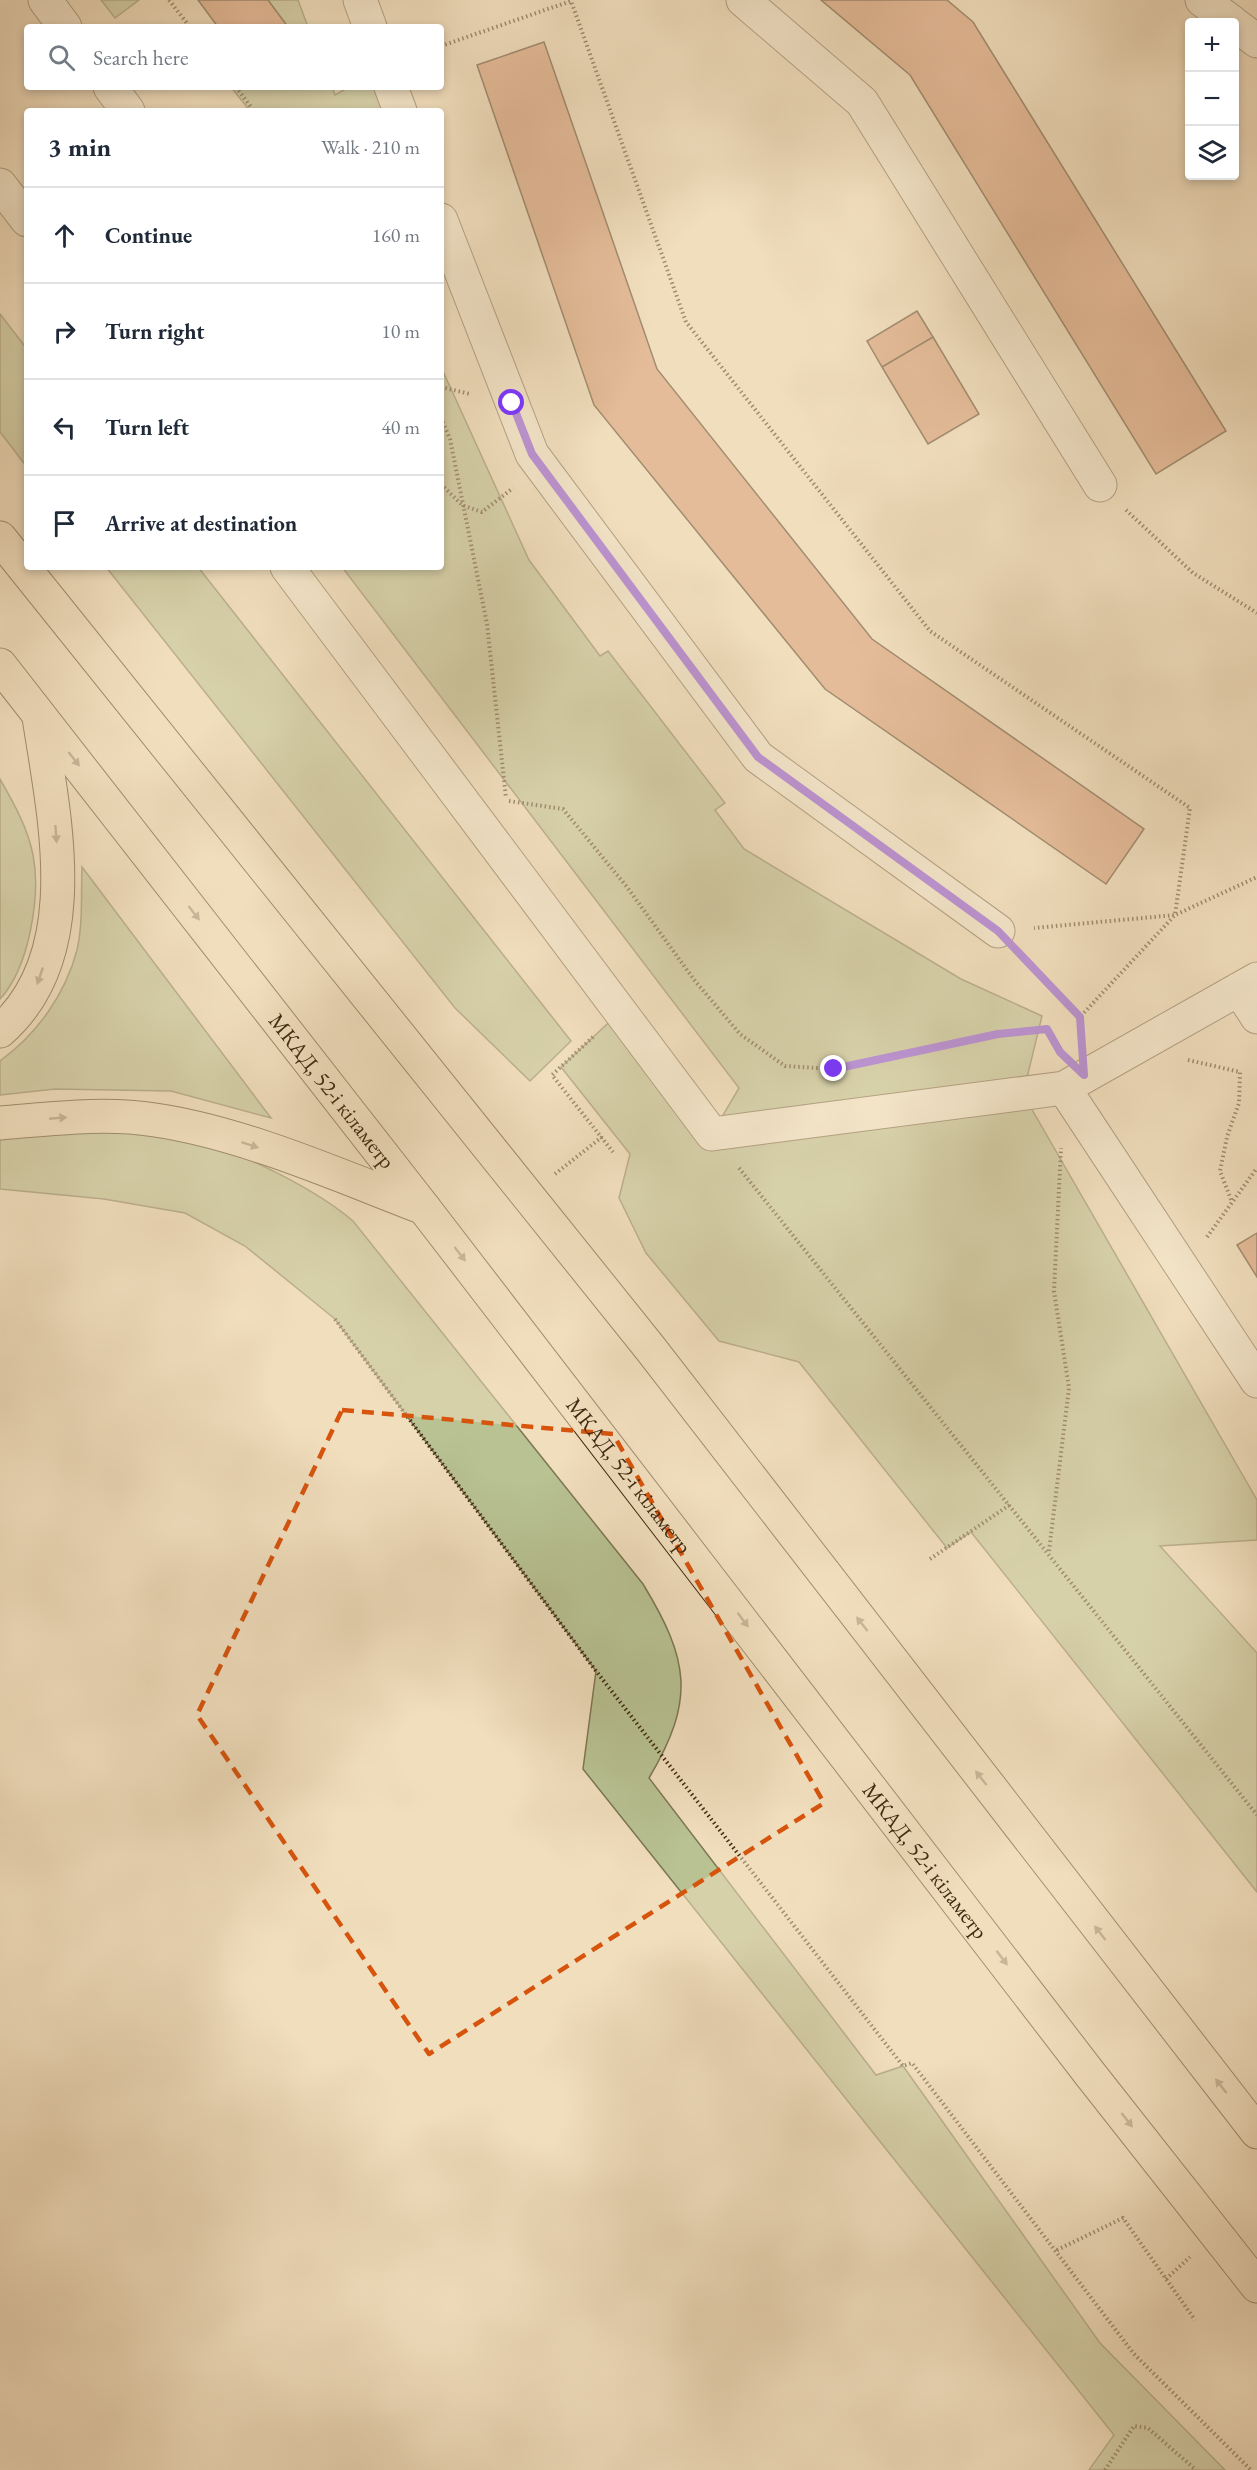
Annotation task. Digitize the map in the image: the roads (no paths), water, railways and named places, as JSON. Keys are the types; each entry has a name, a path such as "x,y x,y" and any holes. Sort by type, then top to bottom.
{"highway":[{"path":"0,538 24,568"},
{"path":"26,570 650,1348 1257,2132"},
{"name":"МКАД, 52-і кіламетр","path":"0,665 424,1208 1083,2064 1257,2286"},
{"path":"0,1031 39,982 56,919 56,832 38,713"},
{"path":"0,1123 83,1116 155,1120 226,1137 279,1154 424,1208"}],"lane":[{"path":"45,0 63,24"},
{"path":"360,0 369,24"},
{"path":"743,0 862,102 1100,485"},
{"path":"1202,0 1226,18"},
{"path":"1239,28 1257,41"},
{"path":"112,90 126,108"},
{"path":"392,90 399,108"},
{"path":"0,185 24,216"},
{"path":"444,228 532,454 758,757 998,931"},
{"path":"289,570 712,1134 1075,1090 1147,1040 1248,984 1257,1017"},
{"path":"1075,1090 1183,1269 1257,1381"}]}
